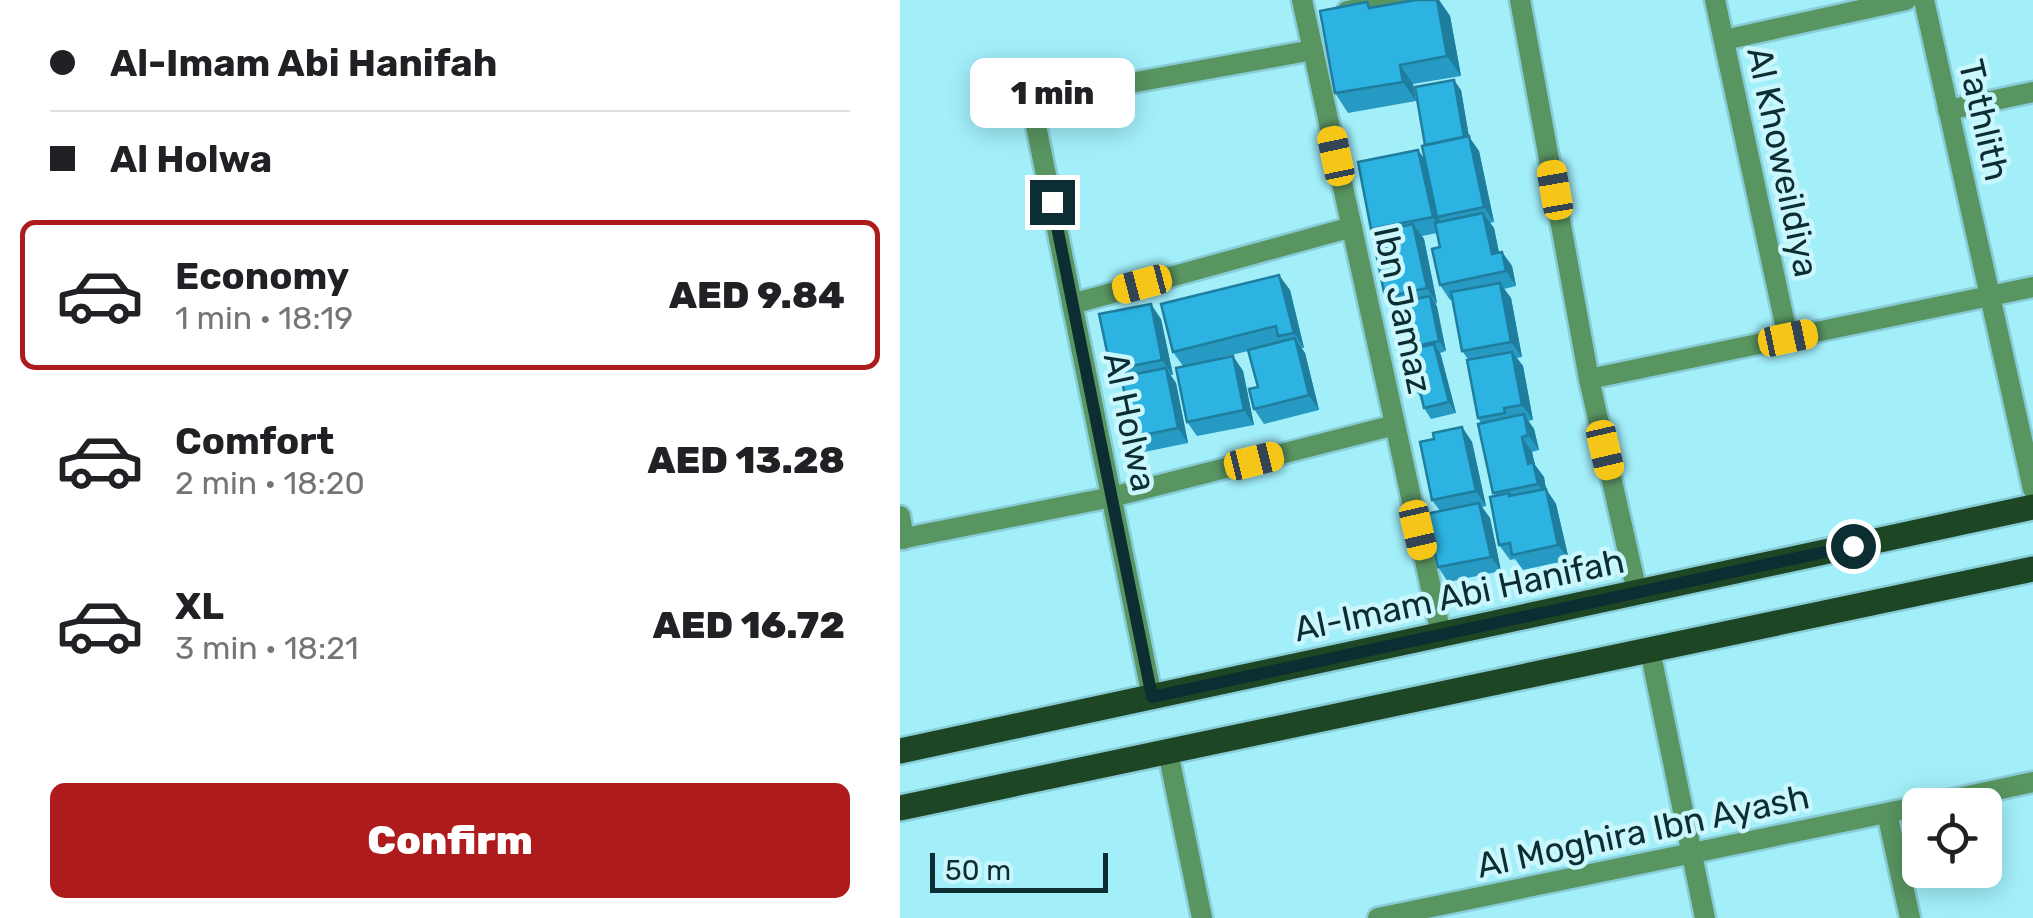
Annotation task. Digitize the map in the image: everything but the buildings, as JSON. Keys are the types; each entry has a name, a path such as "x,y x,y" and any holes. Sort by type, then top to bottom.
{"main road":[{"name":"Al-Imam Abi Hanifah","path":"900,751 2033,507"},
{"path":"900,808 2033,568"}],"street":[{"path":"1304,9 1410,0"},
{"path":"1520,0 1589,379 1637,592"},
{"name":"Al Khoweildiya","path":"1715,0 1788,338"},
{"path":"1724,40 1906,0"},
{"name":"Tathlith","path":"1924,0 2033,488"},
{"name":"Ibn Jamaz","path":"1304,9 1441,634"},
{"name":"Al Holwa","path":"1152,697 1031,101 1313,50"},
{"path":"1948,110 2033,92"},
{"path":"1072,304 1352,227"},
{"path":"1589,379 2033,287"},
{"path":"900,516 902,539 1112,496 1395,425"},
{"path":"1650,650 1706,918"},
{"path":"1168,752 1202,918"},
{"name":"Al Moghira Ibn Ayash","path":"2002,789 2033,782"},
{"name":"Al Moghira Ibn Ayash","path":"1378,918 1902,810"},
{"path":"1887,813 1910,918"}],"route":[{"path":"1052,202 1152,697 1853,546"}]}
